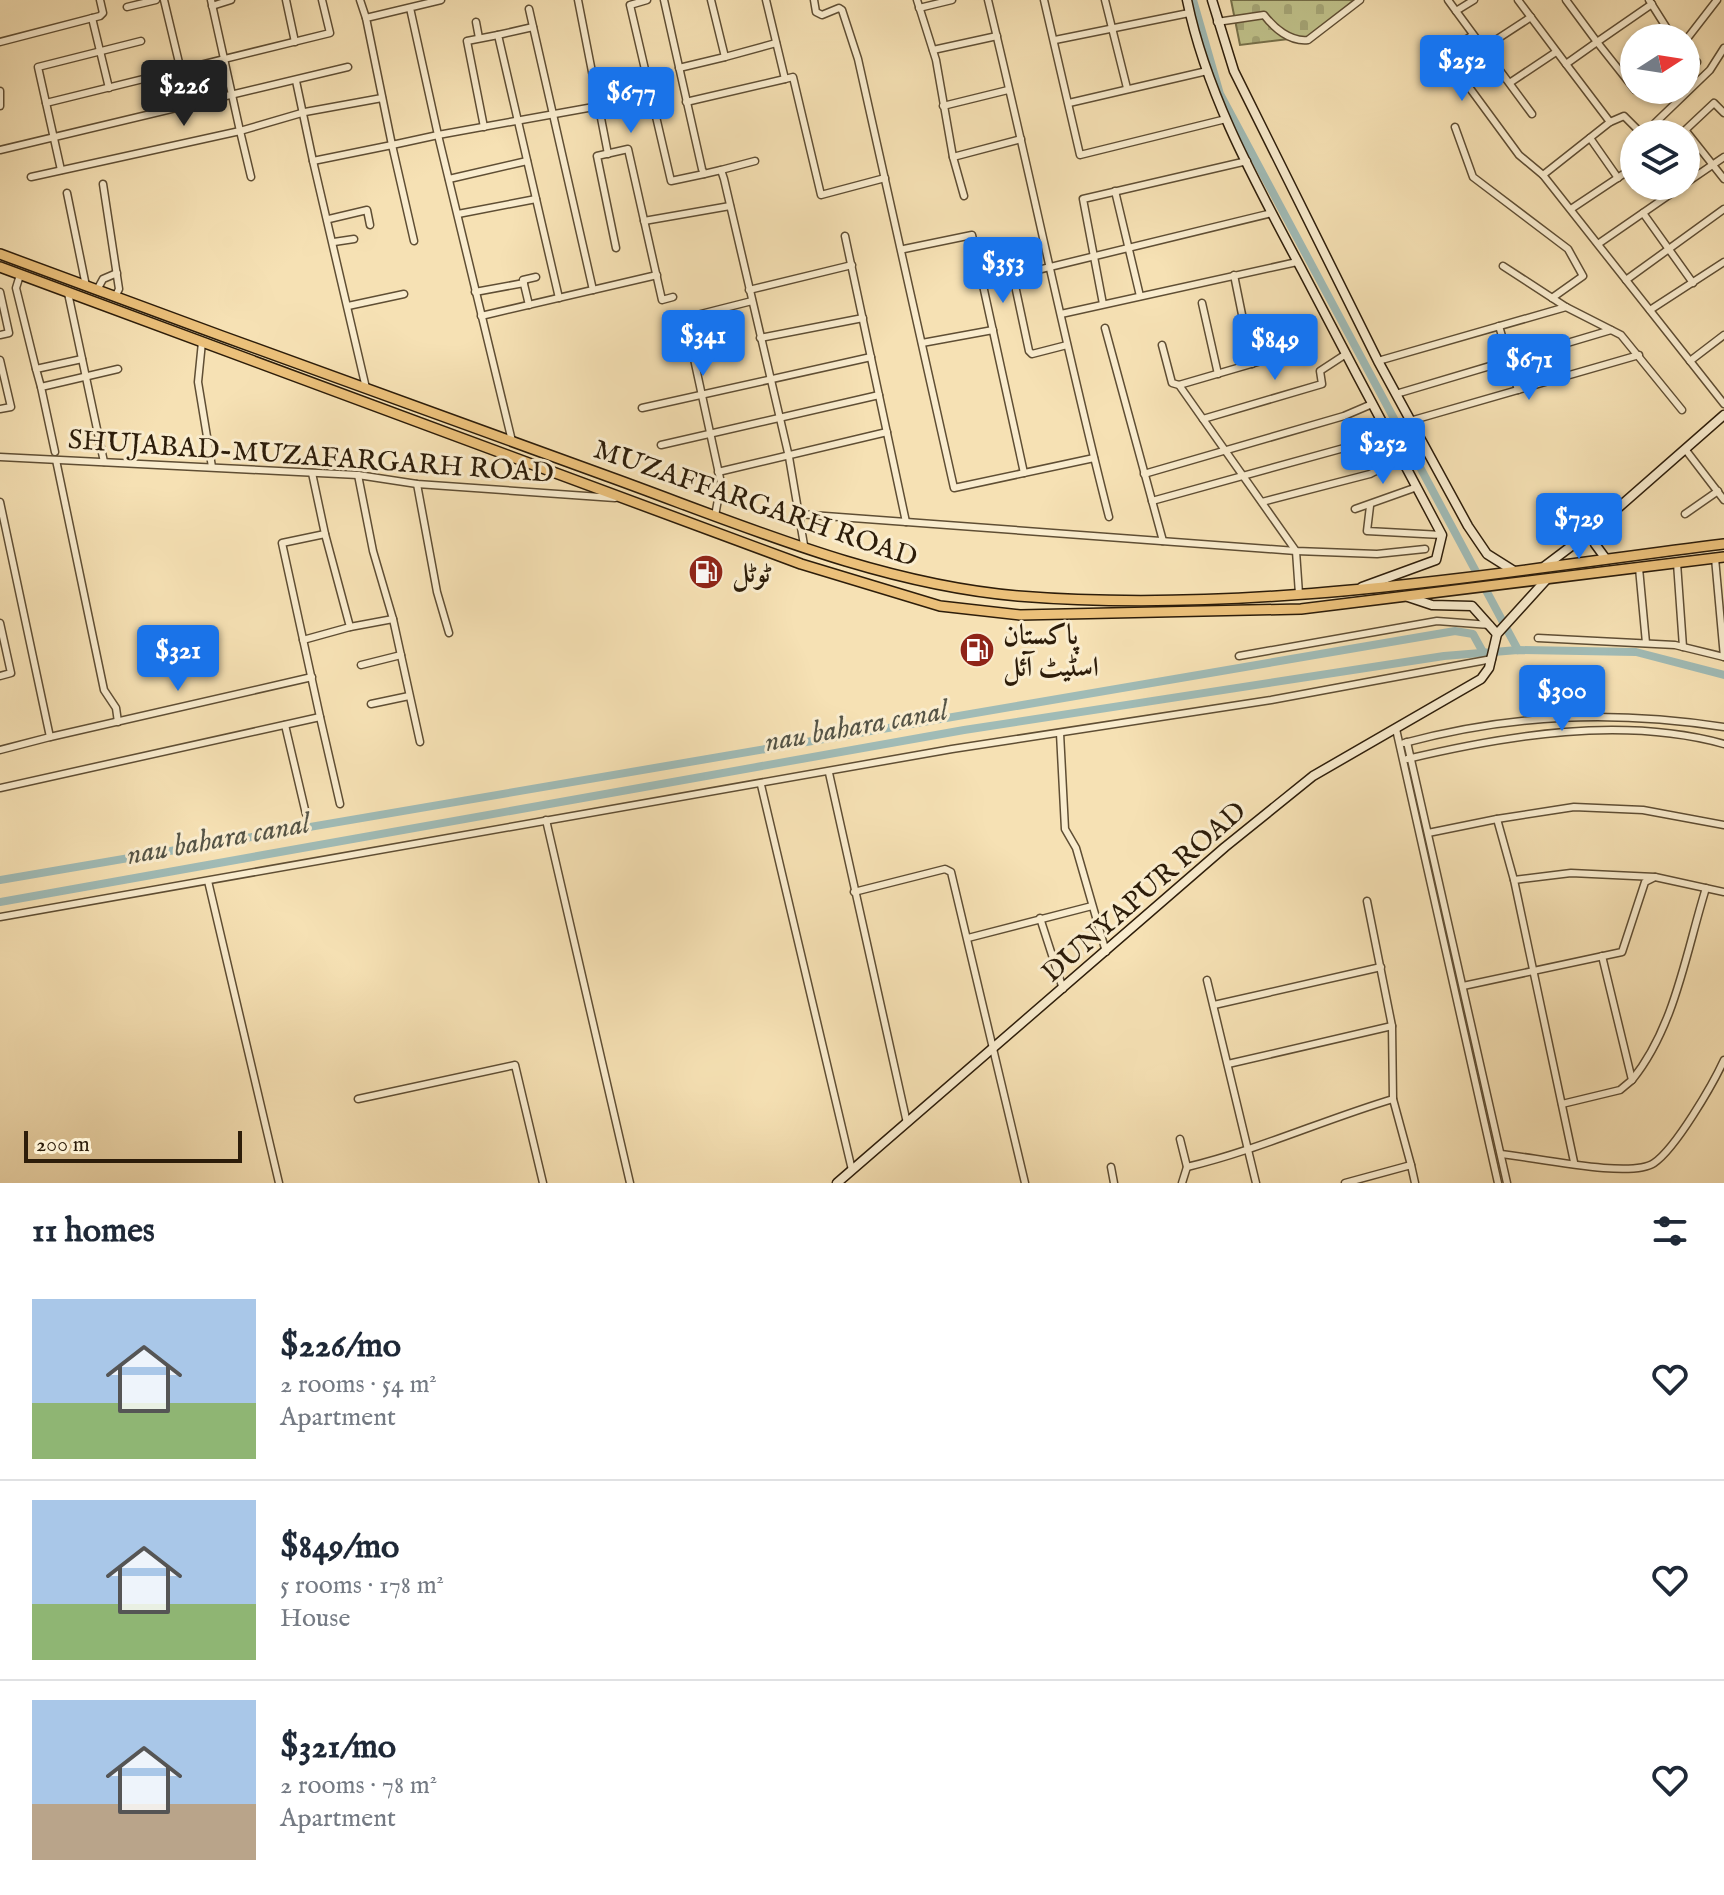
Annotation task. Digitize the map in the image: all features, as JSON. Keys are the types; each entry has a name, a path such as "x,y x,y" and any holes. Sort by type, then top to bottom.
{"main road":[{"path":"1187,0 1207,71 1226,119 1297,262 1442,535 1436,560 1357,590"},
{"path":"1212,0 1217,22 1246,96 1378,361 1468,526 1487,554 1514,571"},
{"name":"MUZAFFARGARH ROAD","path":"0,254 715,516 898,577 1015,596 1178,598 1299,594 1357,590 1724,544"},
{"name":"MUZAFFARGARH ROAD","path":"0,267 619,498 914,601 1020,615 1301,609 1502,587 1720,558"},
{"path":"1545,566 1594,529 1724,415"},
{"path":"1594,529 1595,544 1606,559"},
{"path":"1492,659 1498,634 1546,580"},
{"path":"1408,597 1432,605 1472,606 1498,634"},
{"path":"1178,598 1179,613"},
{"name":"DUNYAPUR ROAD","path":"837,1183 1313,776 1481,679 1492,659"}],"street":[{"path":"0,42 103,15 100,0"},
{"path":"127,7 156,0"},
{"path":"164,0 181,71"},
{"path":"231,0 211,3 251,177"},
{"path":"286,0 295,42"},
{"path":"46,103 330,33 322,0"},
{"path":"360,0 414,241"},
{"path":"366,18 441,0"},
{"path":"578,0 608,154"},
{"path":"647,0 630,5 671,181 755,161"},
{"path":"664,0 704,174"},
{"path":"711,0 725,57"},
{"path":"766,0 785,79"},
{"path":"814,0 816,12 822,15 839,8 842,10 858,59 904,249 954,488 1094,458"},
{"path":"917,0 933,50 953,157 964,196"},
{"path":"919,8 952,0"},
{"path":"988,0 1109,517"},
{"path":"1044,0 1083,157 1226,119"},
{"path":"1105,0 1127,88"},
{"path":"1217,22 1264,15 1273,26 1297,41 1308,40 1360,0"},
{"path":"1448,0 1532,114"},
{"path":"1456,11 1474,0"},
{"path":"1518,0 1610,122"},
{"path":"1566,0 1620,71"},
{"path":"1707,0 1712,8"},
{"path":"1699,24 1717,0"},
{"path":"1566,64 1650,2 1664,24"},
{"path":"410,8 512,441"},
{"path":"529,9 593,290"},
{"path":"1055,40 1189,13"},
{"path":"1482,49 1531,17"},
{"path":"92,18 109,88"},
{"path":"476,22 479,38"},
{"path":"484,127 467,41 533,27"},
{"path":"498,35 559,298"},
{"path":"1473,35 1444,53 1519,155 1543,175 1571,209 1724,404"},
{"path":"933,50 997,36"},
{"path":"61,170 38,66 141,41"},
{"path":"679,68 776,43"},
{"path":"1658,120 1710,70 1724,48"},
{"path":"1511,82 1556,52"},
{"path":"0,150 348,67"},
{"path":"1069,103 1207,71"},
{"path":"686,102 793,77 821,195 885,178"},
{"path":"296,81 366,388"},
{"path":"943,106 1008,90"},
{"path":"0,91 0,106"},
{"path":"31,177 240,131 305,112 382,98"},
{"path":"1696,120 1714,103 1724,112"},
{"path":"313,161 599,106"},
{"path":"1543,175 1610,122 1624,116 1628,120"},
{"path":"1455,127 1473,177 1568,249 1583,276 1552,298"},
{"path":"1571,209 1618,178 1590,138"},
{"path":"953,157 1021,139"},
{"path":"616,248 597,156 628,149 662,300 673,297"},
{"path":"1700,151 1724,179"},
{"path":"1700,174 1724,157"},
{"path":"449,179 527,161"},
{"path":"1103,304 1083,199 1247,161"},
{"path":"721,170 789,457 804,545"},
{"path":"103,184 119,289 115,297"},
{"path":"1115,191 1140,296"},
{"path":"67,193 92,288 117,273"},
{"path":"458,214 536,199"},
{"path":"1598,244 1661,200"},
{"path":"644,221 730,206"},
{"path":"1626,280 1724,209"},
{"path":"329,219 367,210 370,225"},
{"path":"1067,345 1032,354 1029,351 1011,278 1272,213"},
{"path":"1643,213 1693,283"},
{"path":"904,249 972,235 1024,473"},
{"path":"845,236 906,522"},
{"path":"334,242 354,239"},
{"path":"1061,314 1297,262"},
{"path":"1650,310 1724,262"},
{"path":"749,290 852,265"},
{"path":"1503,266 1566,307 1621,335 1682,410"},
{"path":"20,275 16,288 41,387 104,690 116,708 118,722"},
{"path":"481,316 657,275"},
{"path":"1234,275 1252,364"},
{"path":"529,305 523,280 536,277"},
{"path":"475,292 524,283"},
{"path":"0,292 9,333 0,335"},
{"path":"68,293 104,462"},
{"path":"348,306 404,294"},
{"path":"715,516 721,483 708,436 686,322 689,317 752,301"},
{"path":"1202,303 1218,374"},
{"path":"1378,361 1566,307"},
{"path":"760,338 863,318"},
{"path":"1499,326 1518,390"},
{"path":"1105,328 1163,541"},
{"path":"922,343 993,330"},
{"path":"1396,394 1611,330"},
{"path":"1690,361 1724,335"},
{"path":"202,342 198,382 212,467"},
{"path":"1162,345 1172,383 1179,385 1306,348"},
{"path":"1203,419 1322,384 1320,371 1346,354"},
{"path":"1410,421 1639,355"},
{"path":"642,408 871,357"},
{"path":"36,369 82,359"},
{"path":"0,360 11,407 0,409"},
{"path":"41,387 118,369"},
{"path":"1179,385 1296,551 1299,594"},
{"path":"661,445 879,395"},
{"path":"1144,474 1344,416 1372,404"},
{"path":"1152,501 1355,445 1386,430"},
{"path":"718,472 887,432"},
{"path":"1685,449 1722,494 1685,514"},
{"name":"SHUJABAD-MUZAFARGARH ROAD","path":"0,457 56,456 104,462 358,475 417,484 619,498"},
{"path":"1262,502 1370,474 1401,458"},
{"path":"312,473 350,627"},
{"path":"358,475 373,551 393,619 420,742"},
{"path":"417,484 437,592 449,633"},
{"path":"1355,509 1417,487"},
{"path":"0,502 50,737"},
{"path":"1370,506 1367,531 1442,535"},
{"path":"798,514 1296,551 1377,554 1425,549"},
{"path":"325,534 282,543 340,804"},
{"path":"1538,638 1646,643 1683,647 1724,657 1720,558"},
{"path":"1677,563 1683,647"},
{"path":"1639,568 1646,643"},
{"path":"303,640 393,619"},
{"path":"1239,656 1437,621 1490,625"},
{"path":"0,623 11,673 0,676"},
{"path":"361,665 401,655"},
{"path":"0,917 546,820 1271,700 1492,659"},
{"path":"0,750 312,677"},
{"path":"371,704 409,696"},
{"path":"1403,743 1508,722 1611,714 1724,727"},
{"path":"0,788 320,717"},
{"path":"285,725 306,814"},
{"path":"1396,729 1403,743 1428,833 1507,1183"},
{"path":"1407,759 1505,737 1600,731 1691,735 1724,744"},
{"path":"1060,733 1065,829 1076,848 1106,952"},
{"path":"1407,759 1498,1183"},
{"path":"829,773 907,1123"},
{"path":"761,785 852,1170"},
{"path":"1428,833 1574,807 1643,810 1724,825"},
{"path":"1497,819 1514,880 1574,1162"},
{"path":"546,820 630,1183"},
{"path":"854,892 949,869 995,1048 1025,1183"},
{"path":"1514,880 1571,873 1655,877 1724,892"},
{"path":"1463,986 1622,952 1645,882 1655,877"},
{"path":"208,881 279,1183"},
{"path":"1562,1104 1620,1090 1649,1059 1669,1012 1706,888"},
{"path":"1367,901 1392,1026 1393,1099 1415,1183"},
{"path":"968,938 1092,906"},
{"path":"1040,918 1063,989"},
{"path":"1602,956 1632,1080"},
{"path":"1214,1005 1381,967"},
{"path":"1207,980 1256,1183"},
{"path":"1228,1064 1392,1026"},
{"path":"1501,1154 1632,1170 1654,1163 1682,1130 1724,1060"},
{"path":"358,1099 515,1065 543,1183"},
{"path":"1187,1167 1248,1152 1335,1117 1393,1099"},
{"path":"1180,1139 1187,1167 1182,1183"},
{"path":"1345,1183 1411,1165"},
{"path":"1111,1167 1114,1183"}],"green space":[{"path":"1231,0 1354,0 1314,36 1240,45"}],"waterway":[{"path":"1193,0 1220,94 1518,650"},
{"path":"0,880 1455,631 1473,634 1484,654"},
{"name":"nau bahara canal","path":"0,902 964,730 1444,656 1518,650 1636,652 1724,675"}],"place":[{"name":"ٹوٹل","path":"706,572"},
{"name":"پاکستان اسٹیٹ آئل","path":"977,650"}]}
